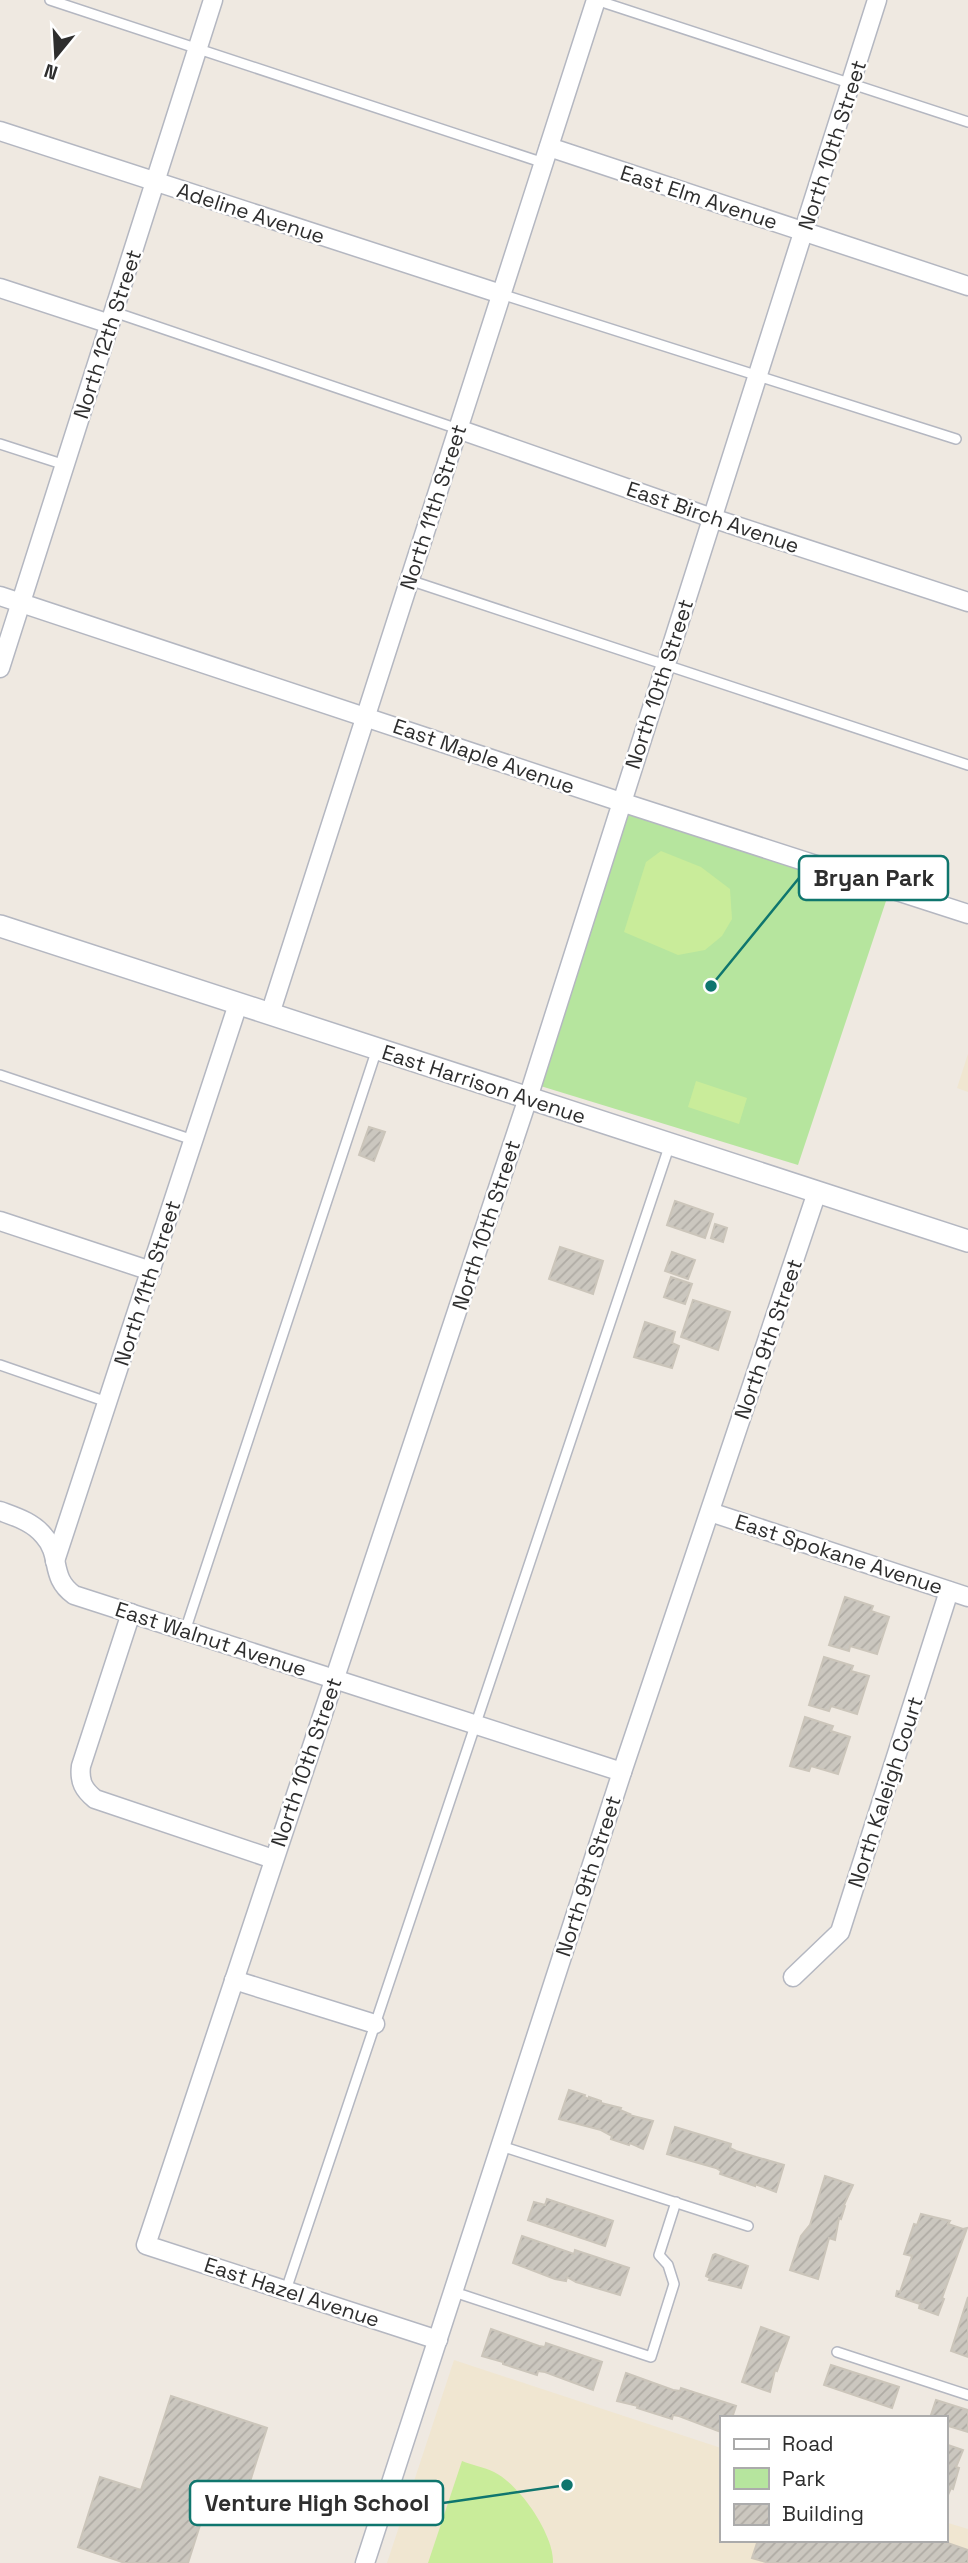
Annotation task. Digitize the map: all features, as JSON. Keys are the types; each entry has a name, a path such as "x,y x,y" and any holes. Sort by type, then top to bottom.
{"street":[{"name":"North 12th Street","path":"0,668 213,0"},
{"name":"North 11th Street","path":"270,1014 596,0"},
{"name":"North 10th Street","path":"146,2245 528,1098 877,0"},
{"name":"Adeline Avenue","path":"0,131 501,294"},
{"name":"East Elm Avenue","path":"546,155 804,232 968,286"},
{"path":"0,288 112,318"},
{"name":"East Birch Avenue","path":"458,429 712,518 968,602"},
{"name":"East Maple Avenue","path":"0,596 968,914"},
{"name":"East Harrison Avenue","path":"0,926 968,1241"},
{"name":"North 11th Street","path":"55,1561 238,1004"},
{"name":"North 9th Street","path":"365,2563 622,1772 817,1192"},
{"path":"0,1221 151,1271"},
{"name":"East Walnut Avenue","path":"0,1511 31,1523 44,1536 55,1561 59,1580 74,1595 622,1772"},
{"name":"East Spokane Avenue","path":"710,1512 968,1597"},
{"name":"North Kaleigh Court","path":"793,1977 840,1932 949,1591"},
{"path":"131,1613 81,1766 81,1783 95,1799 273,1860"},
{"path":"234,1980 376,2024"},
{"name":"East Hazel Avenue","path":"146,2245 438,2340"}],"lane":[{"path":"50,0 198,49 546,155"},
{"path":"596,0 968,122"},
{"path":"501,294 956,439"},
{"path":"112,318 458,429"},
{"path":"0,444 65,465"},
{"path":"409,580 968,765"},
{"path":"185,1631 377,1049"},
{"path":"0,1075 193,1140"},
{"path":"286,2290 670,1144"},
{"path":"0,1365 107,1402"},
{"path":"501,2146 748,2226"},
{"path":"454,2292 651,2357 674,2284 668,2265 659,2255 676,2202"},
{"path":"837,2352 968,2395"}],"shaded area":[{"path":"968,1054 968,1092 957,1088"},
{"path":"454,2360 720,2448 720,2542 947,2542 947,2523 968,2529 968,2563 387,2563"}],"green space":[{"path":"621,802 890,889 798,1165 534,1084"},
{"path":"661,851 701,867 730,889 732,919 722,936 705,950 678,955 624,932 646,862"},
{"path":"696,1081 747,1098 739,1124 688,1107"},
{"path":"462,2461 504,2478 524,2499 548,2538 553,2563 428,2563"}],"building":[{"path":"369,1127 385,1132 374,1161 359,1155"},
{"path":"675,1201 713,1214 705,1238 667,1225"},
{"path":"715,1224 727,1228 723,1242 711,1238"},
{"path":"560,1247 603,1261 593,1294 549,1279"},
{"path":"672,1252 695,1260 688,1279 665,1271"},
{"path":"671,1277 692,1284 685,1304 664,1297"},
{"path":"693,1300 730,1312 718,1350 681,1337"},
{"path":"645,1322 675,1332 672,1343 679,1346 672,1368 634,1357"},
{"path":"845,1597 873,1606 871,1611 889,1617 877,1654 850,1646 849,1651 829,1645"},
{"path":"824,1657 853,1666 851,1671 869,1676 857,1714 831,1706 829,1711 809,1705"},
{"path":"805,1717 833,1726 831,1731 850,1737 838,1774 811,1766 809,1771 790,1766"},
{"path":"569,2090 621,2108 620,2110 629,2115 653,2121 643,2149 611,2139 612,2136 601,2130 559,2119"},
{"path":"675,2127 731,2144 730,2148 736,2151 784,2165 776,2192 720,2174 721,2171 716,2168 667,2154"},
{"path":"825,2176 853,2185 841,2219 839,2218 835,2240 829,2238 818,2279 790,2270 801,2236 810,2225"},
{"path":"547,2199 613,2221 605,2246 528,2220 534,2202 545,2205"},
{"path":"921,2214 950,2221 948,2224 963,2229 967,2228 938,2315 919,2308 920,2304 896,2296 897,2291 900,2292 912,2256 904,2254 914,2224 917,2225"},
{"path":"522,2236 574,2254 575,2250 629,2268 620,2295 567,2277 566,2281 555,2279 513,2263"},
{"path":"715,2254 748,2266 741,2288 709,2280 706,2276"},
{"path":"968,2297 968,2357 951,2351"},
{"path":"761,2327 789,2337 777,2371 775,2370 770,2392 742,2382"},
{"path":"491,2329 539,2346 545,2347 546,2343 602,2362 593,2390 545,2372 538,2371 537,2375 482,2356"},
{"path":"831,2365 899,2387 892,2408 824,2385"},
{"path":"626,2373 673,2390 680,2391 681,2388 736,2406 733,2416 720,2416 720,2432 679,2416 673,2415 672,2419 617,2401"},
{"path":"171,2396 267,2428 241,2510 208,2500 188,2563 125,2563 78,2547 100,2477 141,2490"},
{"path":"936,2400 968,2410 968,2432 947,2426 947,2416 931,2416"},
{"path":"947,2445 963,2450 956,2467 959,2468 953,2489 951,2488 948,2495"},
{"path":"757,2542 945,2542 968,2550 968,2563 769,2563 752,2558"}],"place":[{"name":"Bryan Park","path":"711,986"},
{"name":"Venture High School","path":"567,2485"}]}
